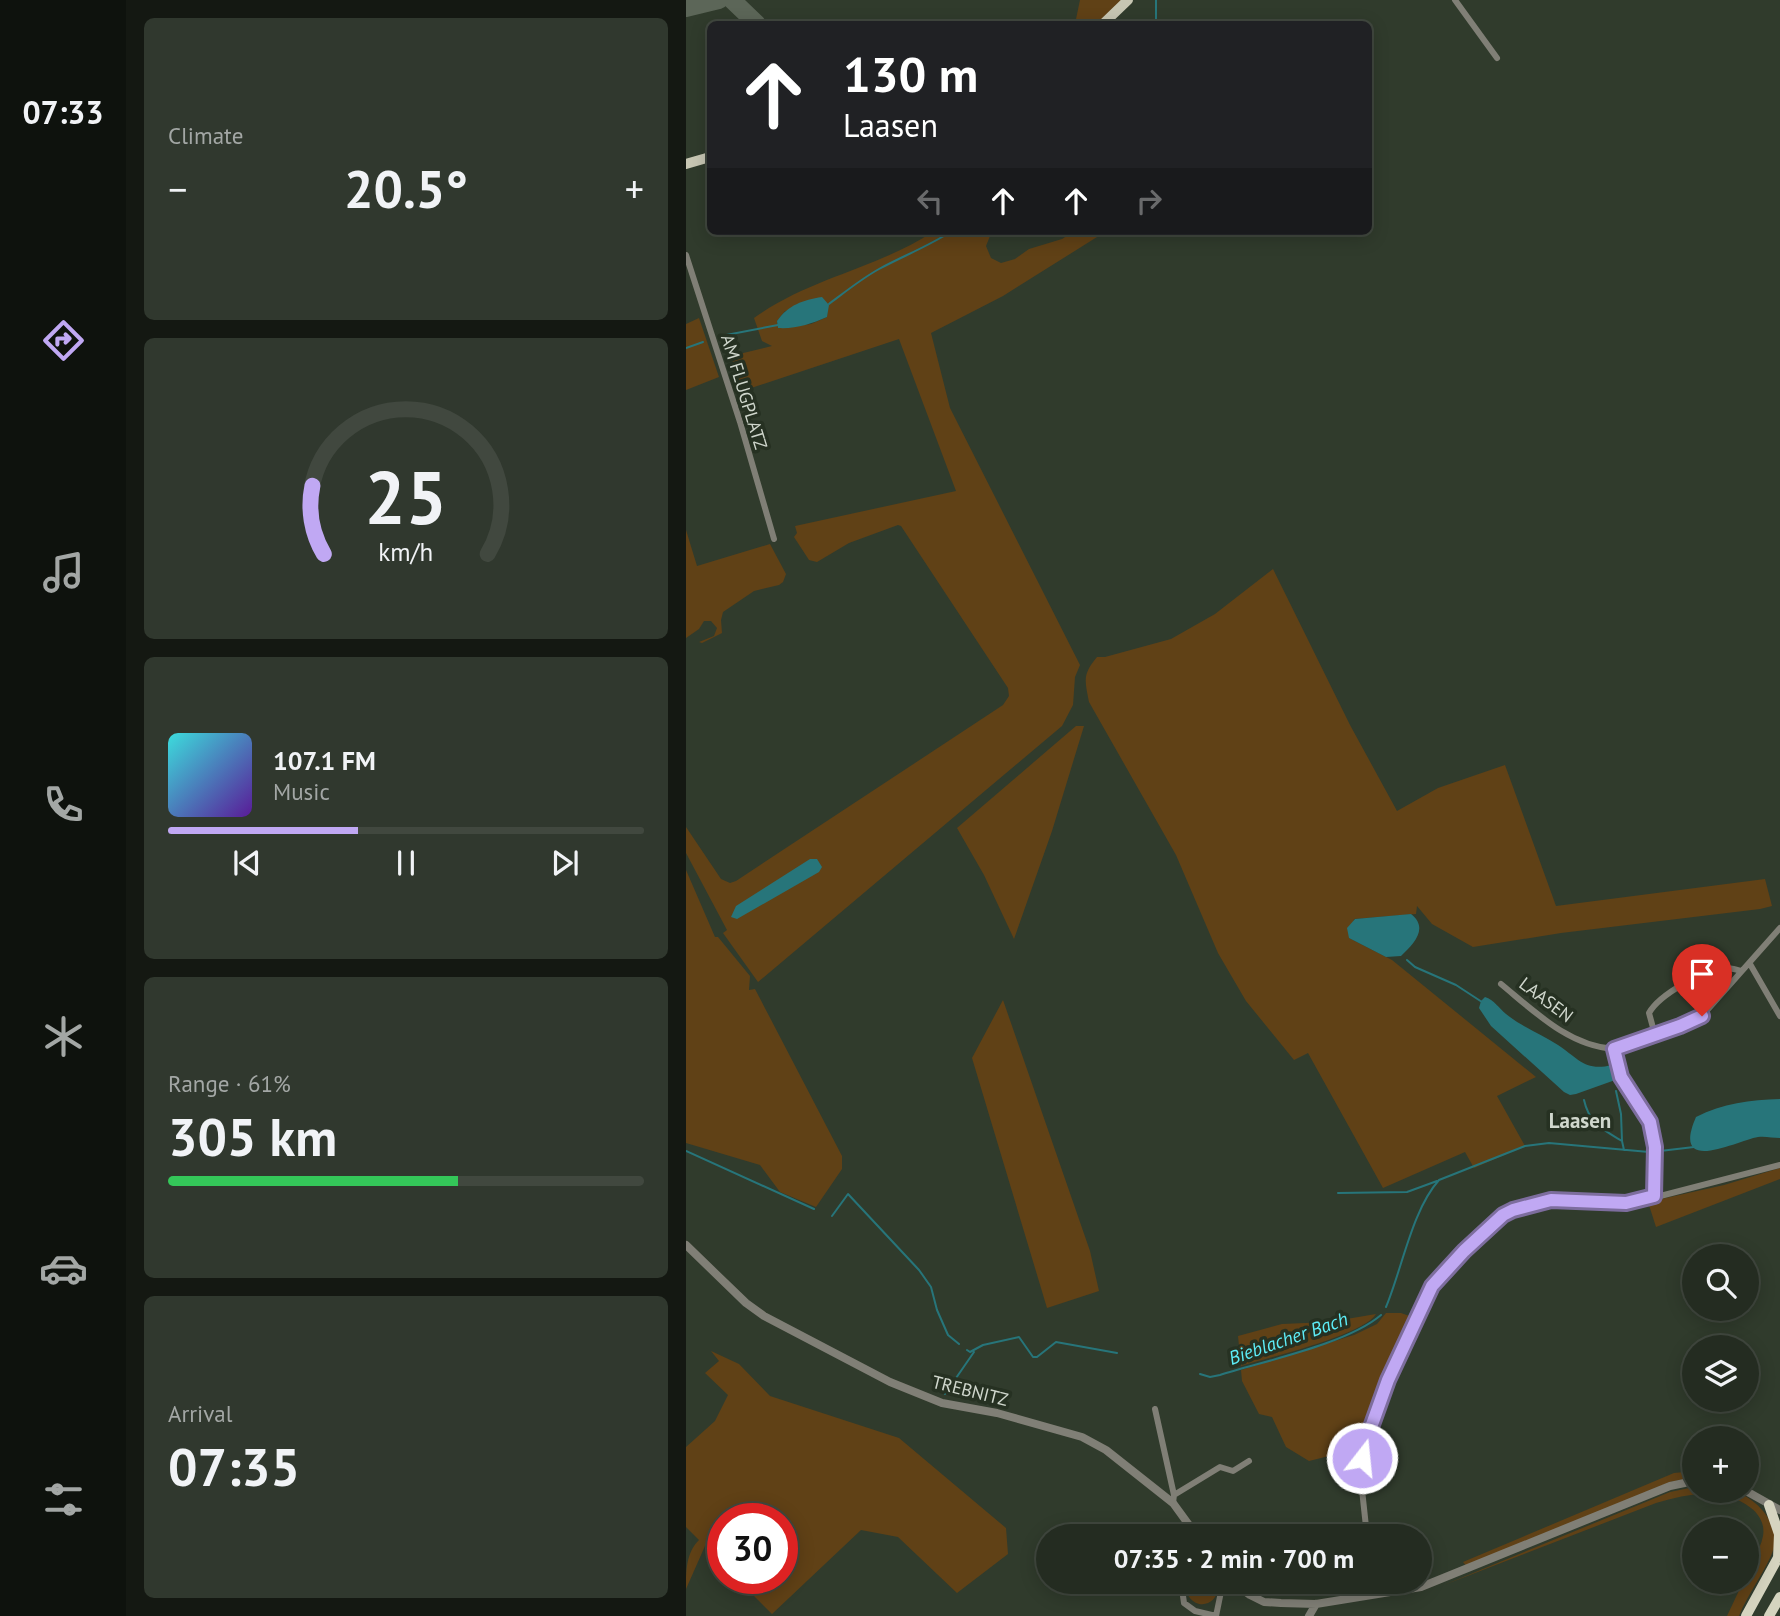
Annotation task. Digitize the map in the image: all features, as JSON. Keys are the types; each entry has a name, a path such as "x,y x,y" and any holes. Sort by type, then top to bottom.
{"highway":[{"path":"1746,1616 1779,1556 1779,1534 1769,1505"},
{"path":"1769,1616 1780,1597"},
{"path":"1776,1616 1780,1610"}],"main road":[{"path":"1106,21 1128,0"},
{"path":"686,164 707,158"}],"street":[{"path":"1455,0 1497,58"},
{"name":"AM FLUGPLATZ","path":"686,255 740,422 774,539"},
{"path":"1654,1196 1655,1147 1650,1122 1621,1077 1614,1049 1702,1016 1780,928"},
{"path":"1750,964 1780,1016"},
{"path":"1655,1035 1649,1013 1654,1004 1700,975 1729,967 1742,971"},
{"name":"LAASEN","path":"1502,984 1552,1026 1600,1048 1614,1049"},
{"path":"1366,1524 1360,1471 1365,1444 1388,1380 1432,1286 1464,1251 1503,1215 1551,1200 1626,1203 1780,1165"},
{"name":"TREBNITZ","path":"686,1245 746,1303 836,1356 942,1403 997,1413 1082,1437 1106,1450 1173,1499 1189,1524"},
{"path":"1156,1409 1173,1499 1220,1467 1233,1471 1249,1461"},
{"path":"1249,1594 1264,1602 1316,1604 1421,1587 1682,1484"},
{"path":"1759,1499 1780,1513"},
{"path":"1183,1594 1184,1603 1195,1611 1216,1616 1221,1594"},
{"path":"1309,1616 1316,1604"}],"shaded area":[{"path":"1080,0 1122,0 1099,21 1076,21"},
{"path":"927,235 990,235 986,246 991,258 1001,263 1015,259 1029,249 1068,235 1100,235 1003,296 931,333 950,408 1080,665 1075,677 1073,705 1062,726 758,982 723,933 727,930 686,853 686,827 721,879 730,883 736,881 1003,705 1009,696 1008,688 901,526 849,543 817,562 809,560 794,537 797,533 795,526 956,491 899,339 742,391 731,356 772,346 762,341 754,318 776,304 821,282 890,255","holes":["828,305 827,317 811,324 778,328 777,321 785,311"]},
{"path":"699,318 719,377 686,390 686,324"},
{"path":"686,530 697,566 770,544 786,574 779,585 754,591 723,612 722,633 702,643 699,642 714,636 717,628 711,621 704,621 699,629 686,638"},
{"path":"1273,569 1350,725 1397,811 1438,788 1505,765 1556,906 1765,879 1772,906 1760,909 1561,933 1473,947 1432,924 1417,906 1416,914 1354,919 1349,938 1392,960 1536,1077 1497,1096 1525,1146 1474,1168 1465,1152 1383,1188 1308,1053 1294,1060 1246,1001 1218,953 1176,855 1089,702 1086,678 1097,657 1171,639 1215,614"},
{"path":"1076,726 1084,726 1052,831 1014,939 984,875 957,828"},
{"path":"686,870 715,937 718,937 750,976 749,990 755,989 842,1156 842,1169 816,1207 780,1192 760,1165 686,1143"},
{"path":"1003,1000 1090,1251 1099,1291 1047,1308 972,1058"},
{"path":"1780,1168 1780,1179 1656,1227 1648,1202 1724,1185"},
{"path":"1386,1313 1401,1313 1415,1318 1377,1397 1361,1448 1309,1461 1286,1447 1272,1417 1259,1414 1242,1381 1241,1370 1354,1335 1377,1324"},
{"path":"1376,1314 1368,1322 1335,1338 1241,1366 1238,1336 1282,1324 1329,1322"},
{"path":"711,1351 739,1364 770,1396 899,1438 1006,1528 1008,1554 957,1593 898,1537 861,1530 798,1589 798,1503 707,1503 707,1548 705,1546 686,1589 689,1556 699,1540 686,1527 686,1447 715,1421 728,1395 705,1373 719,1361"},
{"path":"1682,1472 1682,1480 1670,1482 1467,1567 1463,1562 1674,1473"},
{"path":"1682,1490 1682,1497 1656,1503 1444,1585 1670,1492"},
{"path":"1743,1503 1755,1503 1764,1512 1775,1539 1771,1556 1759,1578 1759,1547 1763,1528 1759,1517"},
{"path":"752,1594 793,1594 772,1614"},
{"path":"1188,1594 1216,1594 1210,1602 1204,1604 1192,1600"},
{"path":"1737,1594 1750,1594 1739,1616 1727,1616"}],"water":[{"path":"822,297 829,305 827,317 791,328 778,328 777,321 791,307"},
{"path":"810,859 817,859 822,867 819,872 737,919 731,917 736,906"},
{"path":"1411,914 1419,925 1418,936 1401,956 1386,957 1349,938 1347,928 1355,919"},
{"path":"1485,997 1512,1019 1558,1045 1582,1063 1595,1067 1612,1065 1618,1079 1576,1094 1564,1092 1491,1026 1479,1008"},
{"path":"1780,1099 1780,1138 1758,1137 1710,1151 1692,1146 1690,1135 1696,1117 1737,1103"}],"waterway":[{"path":"1156,0 1156,21"},
{"path":"829,304 872,273 945,235"},
{"path":"721,336 778,325"},
{"path":"686,348 703,342"},
{"path":"1407,960 1415,967 1456,985 1482,1002"},
{"path":"1616,1091 1621,1114 1622,1141"},
{"path":"1584,1100 1593,1120 1622,1141 1624,1150"},
{"name":"Bieblacher Bach","path":"1386,1307 1415,1223 1439,1180 1525,1146 1549,1143 1649,1152"},
{"name":"Bieblacher Bach","path":"1660,1151 1694,1147"},
{"name":"Bieblacher Bach","path":"686,1151 814,1209"},
{"path":"1338,1193 1407,1192 1437,1181"},
{"name":"Bieblacher Bach","path":"832,1216 848,1194 919,1270 931,1287 948,1335 959,1344"},
{"name":"Bieblacher Bach","path":"1200,1374 1210,1377 1220,1375 1304,1351 1348,1335 1381,1315"},
{"name":"Bieblacher Bach","path":"967,1350 970,1352 983,1345 1019,1337 1033,1357 1037,1357 1056,1342 1117,1353"},
{"path":"945,1394 974,1352"}],"taxiway":[{"path":"686,8 719,0"},
{"path":"732,0 754,21"}],"district":[{"name":"Laasen","path":"1580,1121"}],"route":[{"path":"1362,1458 1388,1380 1432,1286 1464,1251 1503,1215 1551,1200 1626,1203 1654,1196 1655,1147 1650,1122 1621,1077 1614,1049 1702,1016"}]}
